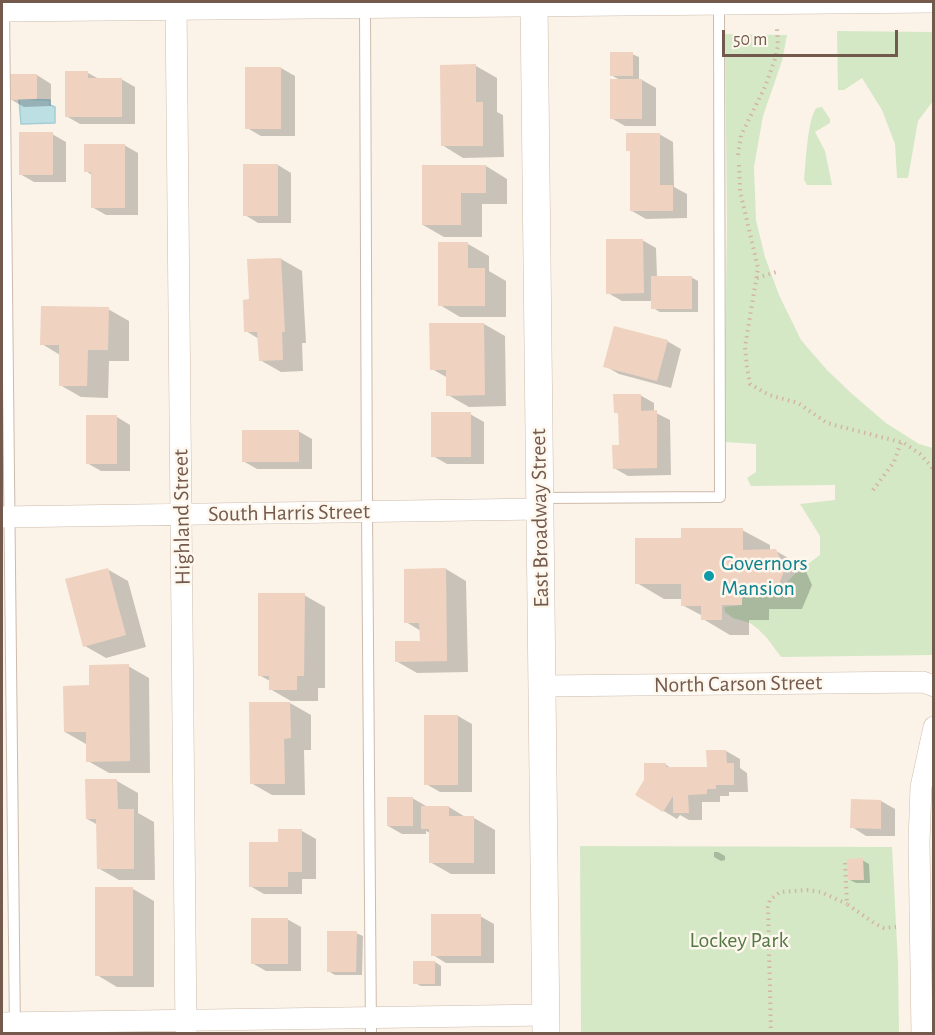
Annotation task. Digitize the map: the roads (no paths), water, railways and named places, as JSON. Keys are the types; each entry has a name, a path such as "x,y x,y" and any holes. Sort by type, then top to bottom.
{"street":[{"path":"3,8 176,5 719,5 933,2"},
{"name":"East Broadway Street","path":"534,4 546,1024"},
{"name":"Highland Street","path":"176,5 186,1027"},
{"name":"South Harris Street","path":"5,517 367,512 540,503"},
{"name":"North Carson Street","path":"542,686 923,682 933,686"},
{"path":"922,1034 919,842 921,787 933,727"},
{"path":"10,1027 546,1024"}],"lane":[{"path":"365,4 371,1026"},
{"path":"540,503 720,497 719,5"},
{"path":"3,8 10,1027"}],"water":[{"path":"19,99 50,100 50,105 55,107 55,123 21,124"}],"place":[{"name":"Governors Mansion","path":"709,576"}],"park label":[{"name":"Lockey Park","path":"739,940"}]}
